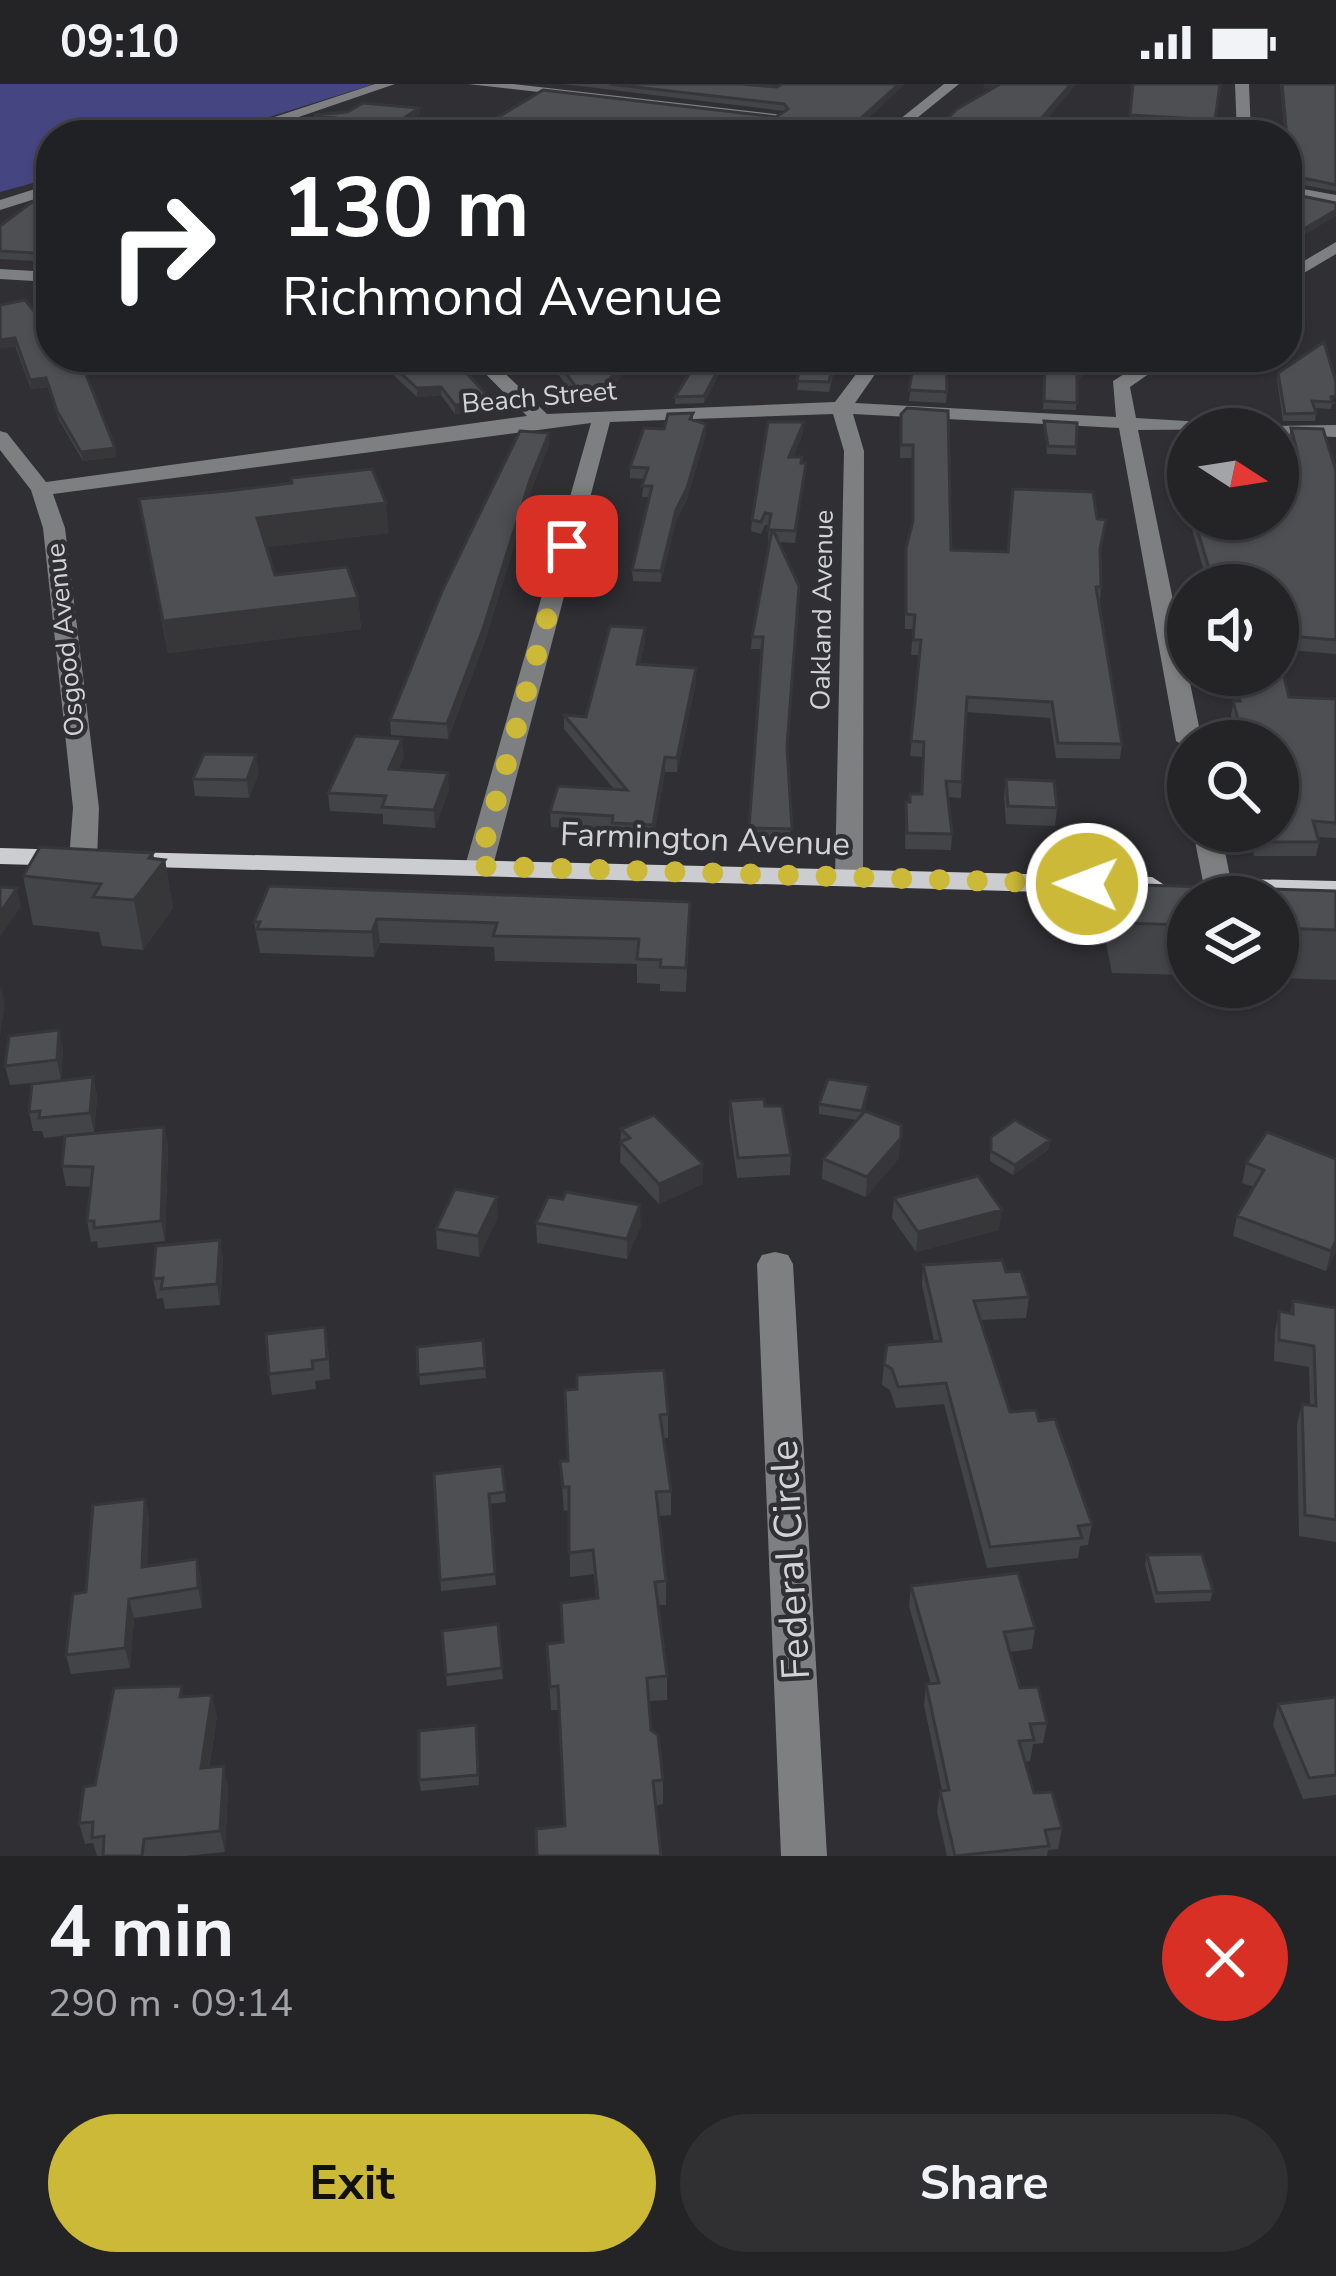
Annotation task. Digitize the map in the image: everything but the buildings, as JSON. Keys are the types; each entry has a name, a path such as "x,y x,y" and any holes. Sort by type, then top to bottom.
{"main road":[{"name":"Farmington Avenue","path":"0,856 1167,886"},
{"name":"Farmington Avenue","path":"1299,889 1336,890"}],"street":[{"path":"274,120 388,84"},
{"path":"475,84 776,115"},
{"path":"906,120 952,84"},
{"path":"1242,84 1243,120"},
{"path":"7,203 36,194"},
{"path":"1302,194 1336,200"},
{"path":"1302,269 1336,247"},
{"path":"0,274 36,276"},
{"path":"493,372 542,420"},
{"path":"841,408 867,372"},
{"path":"1140,372 1120,385 1185,720"},
{"name":"Beach Street","path":"41,489 542,420 841,408 1167,427"},
{"name":"Oakland Avenue","path":"841,408 854,452 849,878"},
{"path":"478,866 602,417"},
{"path":"1299,430 1336,431"},
{"name":"Osgood Avenue","path":"0,437 41,489 54,528 86,808 83,859"},
{"name":"Federal Circle","path":"775,1264 804,1856"}],"shaded area":[{"path":"0,84 374,84 260,120 36,120 36,182 0,192"}],"route":[{"path":"567,546 478,866 1087,884"}]}
